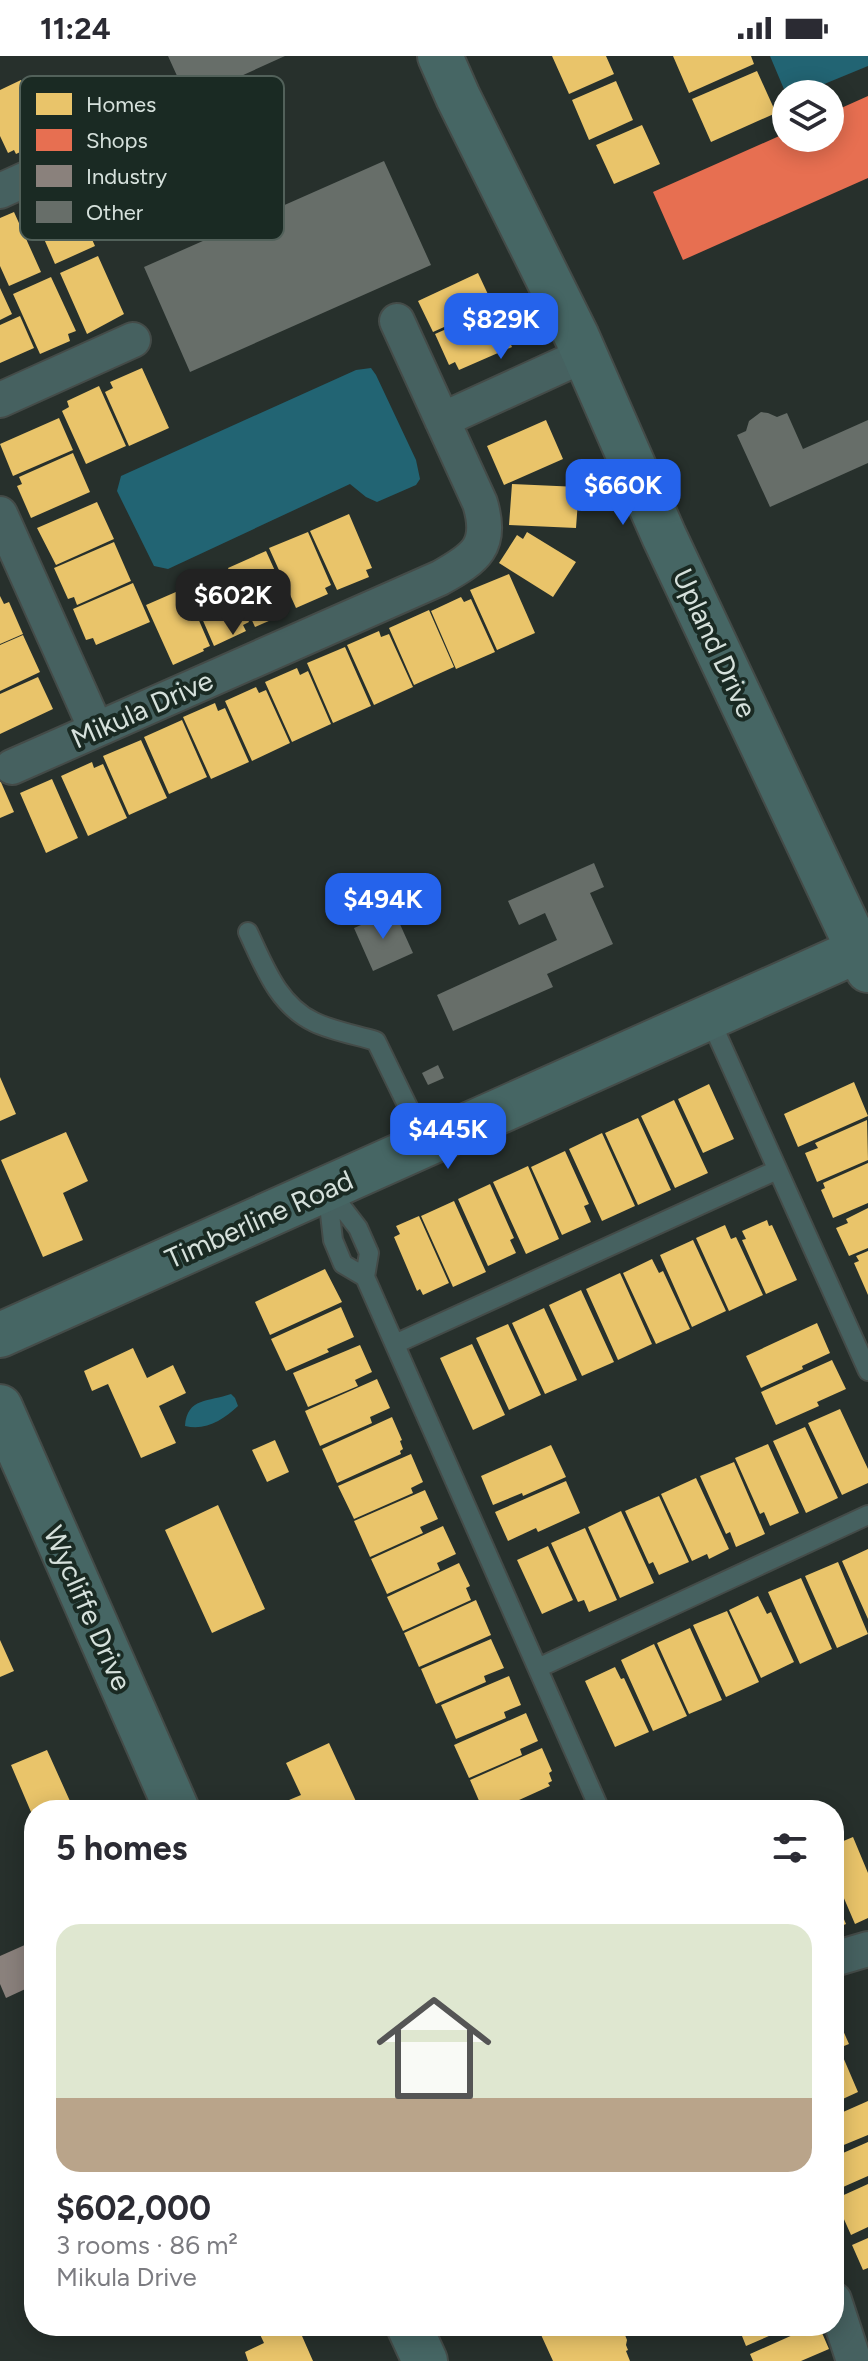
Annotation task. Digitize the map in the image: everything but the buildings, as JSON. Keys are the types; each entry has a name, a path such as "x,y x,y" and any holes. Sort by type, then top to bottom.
{"street":[{"name":"Upland Drive","path":"440,56 577,337 664,536 865,955"},
{"path":"0,191 20,182"},
{"path":"397,321 442,420 584,355"},
{"path":"0,400 133,340"},
{"name":"Mikula Drive","path":"12,767 464,565 483,542 485,522 480,503 442,420"},
{"path":"0,514 96,729"},
{"name":"Timberline Road","path":"0,1335 709,1017 865,955"},
{"name":"Wycliffe Drive","path":"0,1407 173,1800"},
{"path":"844,1956 868,1949"},
{"path":"844,2330 854,2361"},
{"path":"414,2336 425,2361"}],"lane":[{"path":"248,932 272,983 295,1010 315,1023 376,1041 426,1144"},
{"path":"709,1017 868,1371"},
{"path":"395,1344 777,1170"},
{"path":"327,1188 333,1240 343,1264 365,1277"},
{"path":"327,1188 358,1228 369,1253 365,1277 596,1800"},
{"path":"538,1668 868,1515"}],"water":[{"path":"770,56 868,56 868,66 834,80 780,80"},
{"path":"371,368 416,460 420,479 416,485 377,502 350,484 168,569 154,566 117,491 121,476 356,370"},
{"path":"231,1394 238,1406 226,1416 207,1426 185,1426 195,1405"}]}
